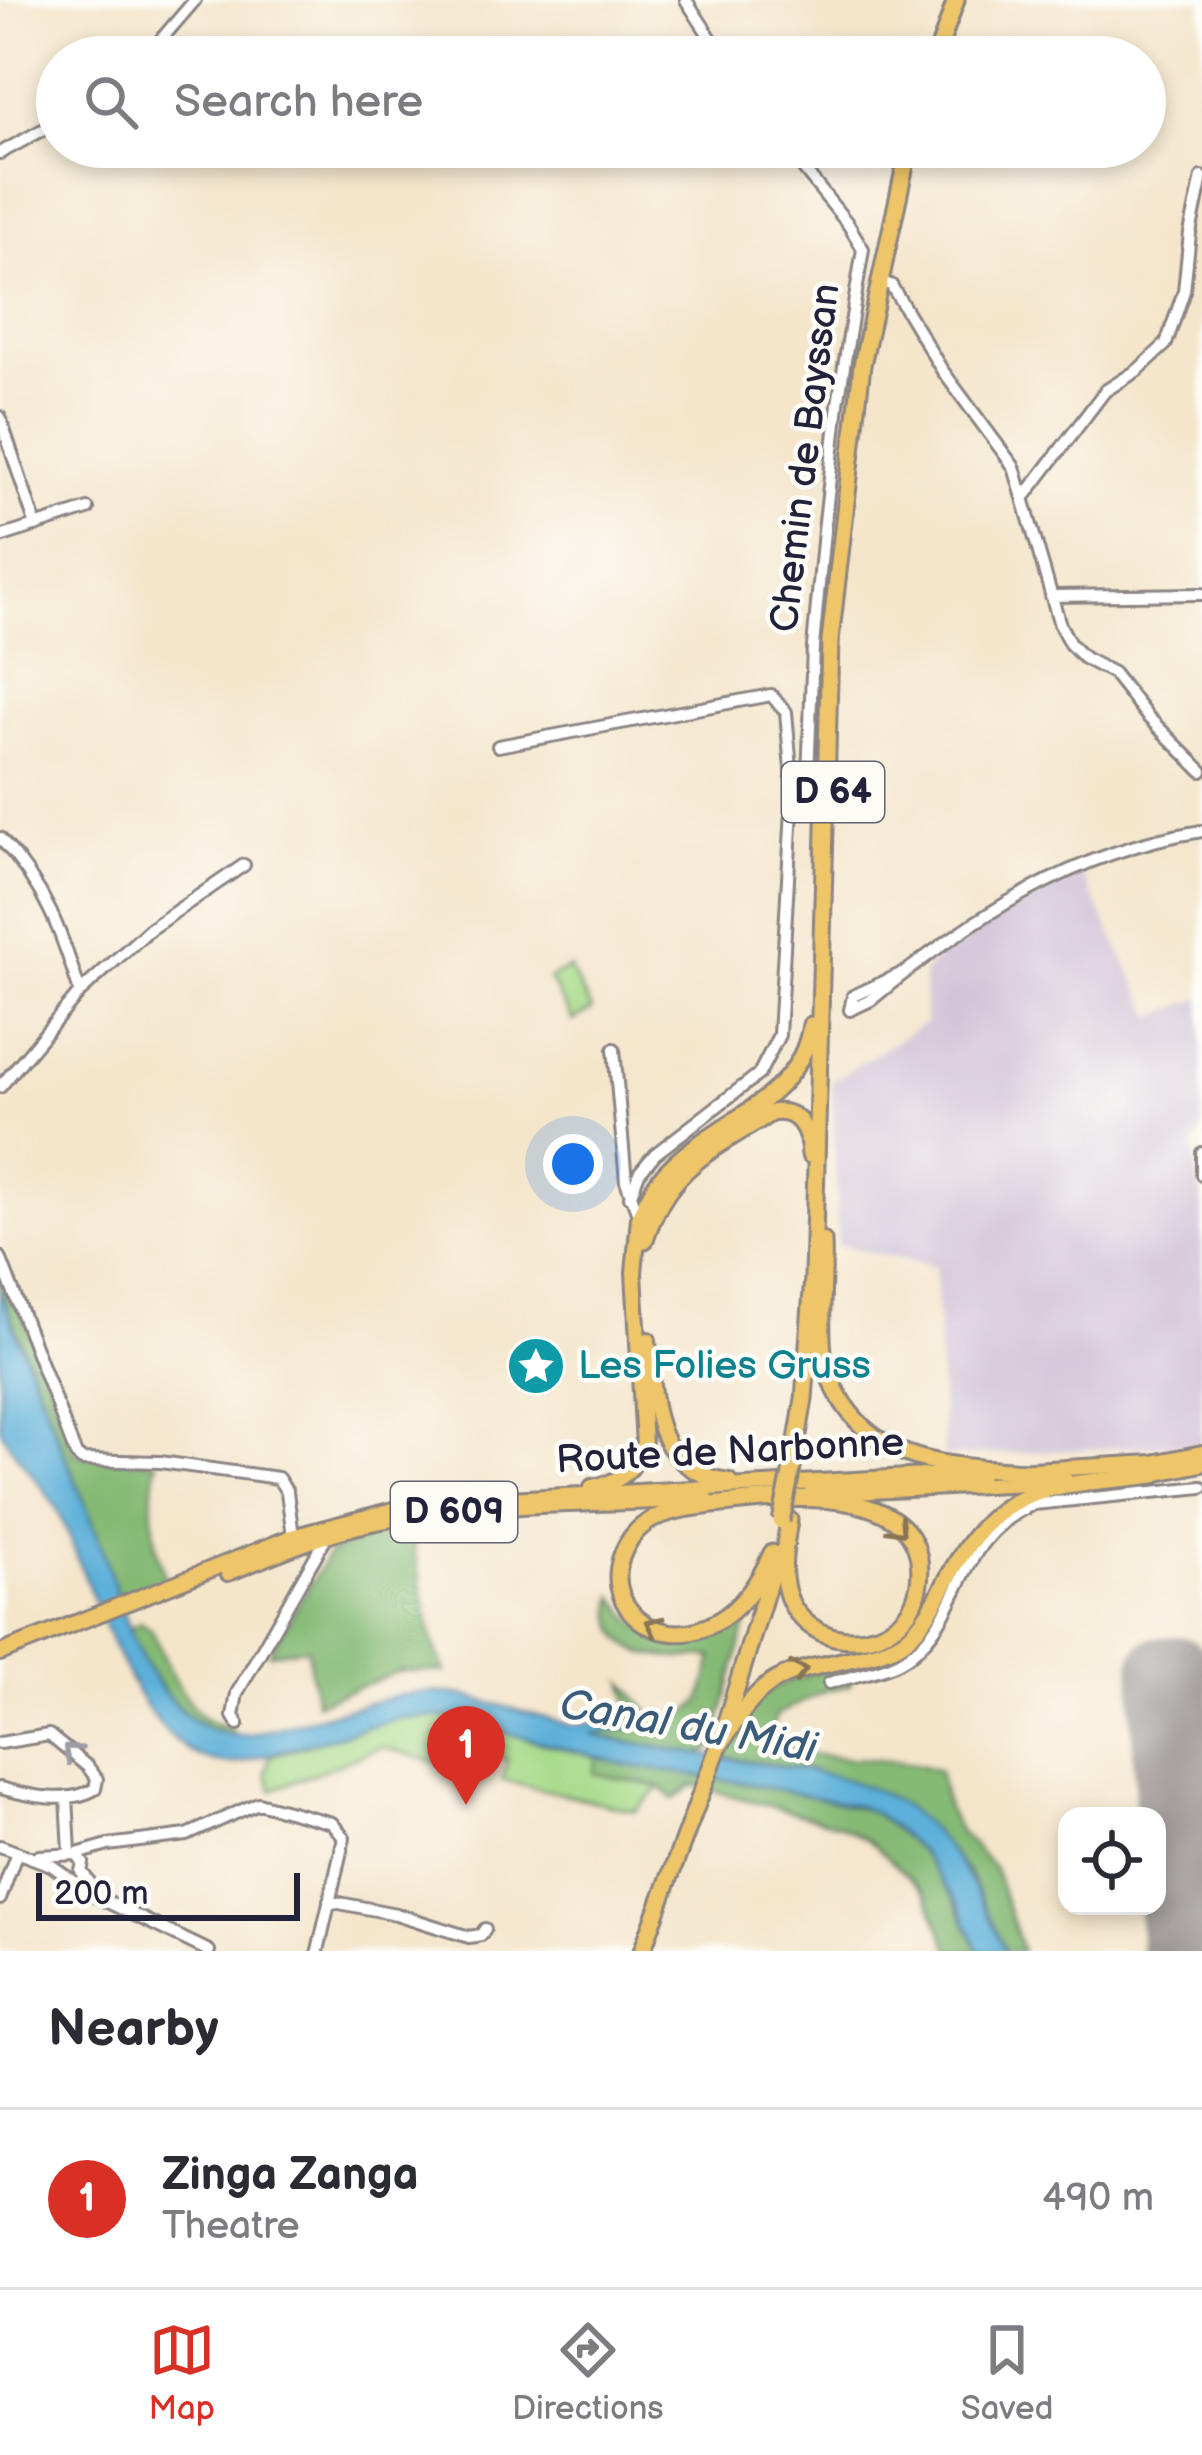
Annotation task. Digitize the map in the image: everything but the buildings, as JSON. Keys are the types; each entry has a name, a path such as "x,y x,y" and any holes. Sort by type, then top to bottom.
{"highway":[{"path":"943,36 956,0"},
{"name":"D 64","path":"798,1458 813,1276 830,641 855,416 904,168"},
{"name":"D 64","path":"639,1951 716,1748 785,1521 813,1382 823,1229 838,571"},
{"path":"645,1240 650,1191 669,1169 777,1090 802,1054 814,1004 821,903"},
{"path":"647,1214 691,1164 771,1113 785,1110 795,1114 810,1144 813,1276"},
{"path":"823,1229 823,1353 835,1391 851,1414 893,1450 925,1462 1024,1471"},
{"path":"716,1748 743,1706 770,1680 880,1652 908,1638 979,1529 1006,1503 1036,1490 1154,1475"},
{"path":"772,1553 747,1598 729,1616 692,1634 656,1631 640,1622 627,1606 621,1586 619,1567 625,1548 635,1532 652,1520 691,1507 790,1495 849,1501 891,1516 905,1531 920,1568 912,1606 880,1635 854,1641 833,1638 802,1619 785,1586 785,1521"},
{"name":"D 64","path":"716,1748 785,1521"}],"main road":[{"path":"508,1496 608,1485 636,1465 644,1445 645,1418 634,1274 647,1214"},
{"path":"645,1240 653,1397 664,1438 694,1472 764,1485"},
{"name":"Route de Narbonne","path":"0,1663 342,1521 416,1504 1024,1471 1202,1454"},
{"name":"Route de Narbonne","path":"294,1542 436,1514 1154,1475 1202,1464"},
{"name":"Route de Narbonne","path":"0,1653 89,1624"}],"street":[{"path":"164,36 195,0"},
{"path":"686,0 709,36"},
{"path":"0,153 36,133"},
{"name":"Chemin de Bayssan","path":"793,792 802,791 808,778 821,555 838,404 863,249 803,168"},
{"path":"1025,496 1105,391 1166,344 1184,291 1202,178"},
{"path":"878,282 891,285 942,370 1014,467 1051,596 1070,644 1084,658 1113,673 1147,716 1202,771"},
{"path":"0,417 36,526"},
{"path":"0,537 88,508"},
{"path":"1051,596 1202,593"},
{"path":"498,746 771,694 786,712 793,792 783,1010 772,1055 741,1090 655,1154 639,1173 630,1197"},
{"path":"905,972 853,996 850,1010 872,1000 988,912 1077,866 1202,831"},
{"path":"0,838 50,904 80,992"},
{"path":"0,1087 80,992 149,928 244,865"},
{"path":"614,1049 630,1197 647,1214"},
{"path":"1202,1153 1202,1175"},
{"path":"0,1257 76,1455 82,1460 158,1462 272,1475 287,1492 294,1542"},
{"path":"829,1683 899,1662 913,1653 942,1618 961,1575 989,1534 1018,1511 1034,1504 1202,1487"},
{"path":"238,1724 233,1716 236,1693 326,1536 342,1521"},
{"path":"0,1743 39,1734 58,1740 97,1779 95,1789 87,1794 67,1797 0,1788"},
{"path":"67,1797 74,1872"},
{"path":"32,1856 202,1831 258,1803 332,1823 344,1838 318,1951"},
{"path":"74,1872 108,1845"},
{"path":"0,1846 74,1872"},
{"path":"0,1899 17,1852"},
{"path":"70,1854 59,1861 103,1898 209,1951"},
{"path":"329,1900 469,1937 485,1929"}],"shaded area":[{"path":"1080,871 1153,1016 1202,998 1202,1128 1193,1145 1202,1204 1202,1443 944,1457 935,1267 838,1245 832,1081 925,1023 924,972 934,961 985,925"}],"green space":[{"path":"569,968 592,1010 573,1021 549,979"},
{"path":"0,1257 76,1455 157,1462 153,1517 165,1589 130,1603 116,1599 106,1558 0,1288"},
{"path":"411,1535 432,1639 445,1672 402,1671 316,1703 307,1648 269,1653 329,1553 370,1538"},
{"path":"614,1597 636,1624 662,1642 696,1638 730,1624 746,1625 713,1748 700,1754 591,1735 633,1727 625,1683 652,1716 678,1720 702,1700 713,1657 660,1657 629,1646 613,1619"},
{"path":"140,1622 151,1629 191,1704 215,1723 230,1726 232,1735 195,1721 168,1696 127,1630"},
{"path":"843,1661 853,1668 850,1685 826,1690 777,1715 767,1739 809,1754 896,1761 939,1771 947,1809 960,1832 994,1868 1022,1951 1005,1951 968,1871 811,1770 717,1756 752,1696"},
{"path":"448,1717 597,1758 595,1773 661,1787 635,1811 502,1780 507,1759 469,1750 463,1770 381,1747 272,1790 266,1774 270,1756 398,1718"},
{"path":"597,1758 804,1794 874,1812 918,1849 946,1883 979,1951 951,1951 926,1894 869,1841 839,1825 693,1785 674,1799 661,1787 594,1773"}],"water":[{"path":"0,1288 94,1526 131,1634 151,1674 192,1720 224,1733 251,1734 399,1695 432,1692 462,1695 571,1725 632,1719 633,1728 591,1734 837,1777 877,1791 912,1812 944,1844 975,1889 1005,1951 979,1951 959,1905 918,1849 876,1813 857,1806 626,1765 448,1717 398,1718 237,1763 202,1757 171,1737 145,1705 123,1666 57,1509 3,1434"}],"runway":[{"path":"1170,1951 1160,1667 1179,1666 1190,1951"}],"place":[{"name":"Les Folies Gruss","path":"536,1366"},
{"name":"Zinga Zanga","path":"466,1805"}],"water label":[{"name":"Canal du Midi","path":"688,1727"}]}
